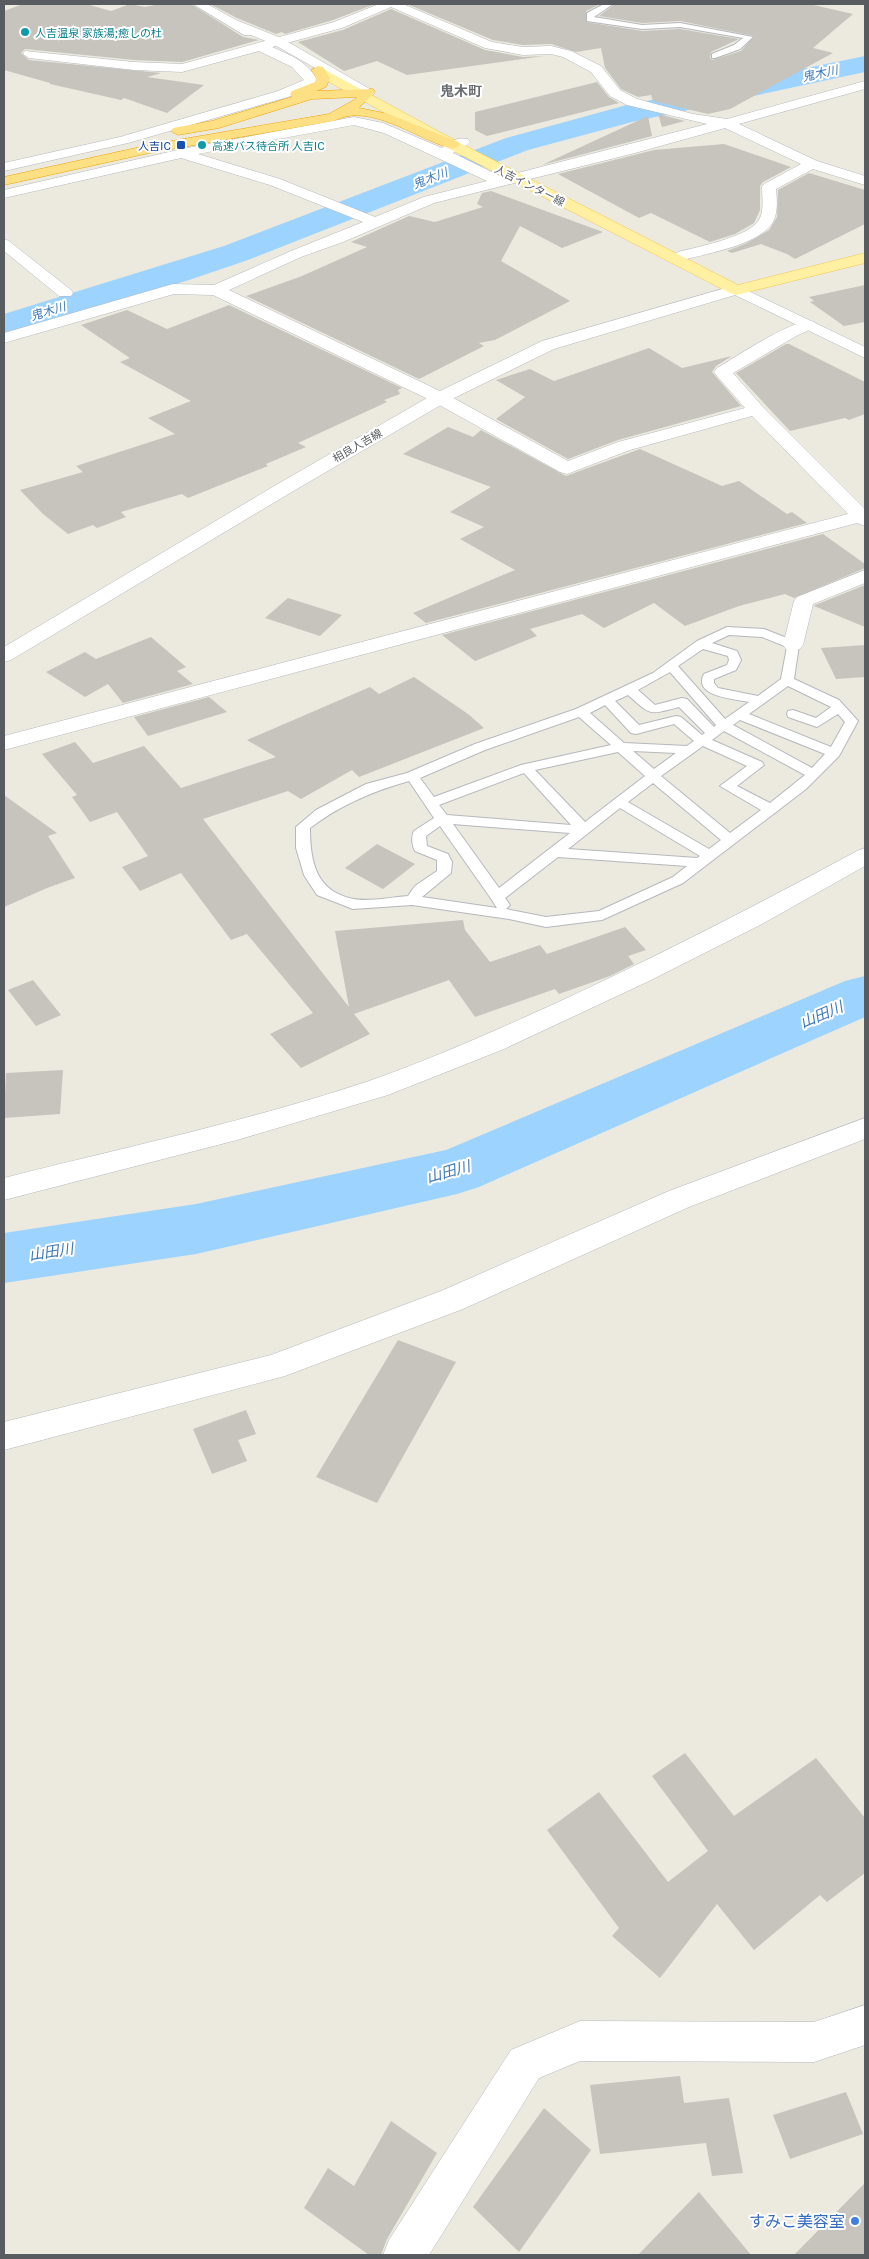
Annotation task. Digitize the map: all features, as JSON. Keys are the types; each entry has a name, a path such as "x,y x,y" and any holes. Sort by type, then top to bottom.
{"highway":[{"path":"52,170 178,132 313,88 321,84 324,78 318,70"},
{"path":"178,132 214,125 311,95 364,93"},
{"path":"344,112 364,93"},
{"path":"311,95 341,103 344,112"},
{"path":"4,181 154,148 320,120 344,112 387,116 460,148"}],"main road":[{"name":"人吉インター線","path":"318,70 364,93 460,148 491,161 683,255 741,288"},
{"name":"人吉インター線","path":"522,176 741,288"},
{"path":"741,288 865,258"}],"street":[{"path":"199,4 318,70"},
{"path":"29,54 134,66 182,68 338,25 389,4"},
{"path":"393,4 489,45 523,52 551,50 567,54 596,69 615,93 632,102 692,118 726,123 812,164 865,180"},
{"path":"268,43 364,93"},
{"path":"4,167 122,140 283,94 311,82 309,75 303,69 268,43"},
{"path":"216,290 296,254 338,239 429,200 865,85"},
{"path":"4,194 182,153 354,121 369,122 396,131 422,147 460,148 471,167 500,182"},
{"path":"182,153 275,182 375,222"},
{"path":"683,255 731,242 763,225 769,213 769,187 812,164"},
{"path":"4,244 65,293"},
{"path":"741,288 808,325 865,353"},
{"path":"741,288 865,345"},
{"name":"相良人吉線","path":"4,656 283,489 440,398 548,345 741,288"},
{"path":"4,338 173,289 216,290 440,398 567,468 624,446 756,410"},
{"path":"808,325 792,331 723,372 756,410 864,517"},
{"path":"4,742 864,517"},
{"path":"793,645 804,601 865,576"},
{"path":"4,1189 237,1130 378,1088 495,1042 640,975 753,918 865,856"},
{"path":"4,1436 274,1367 452,1300 679,1198 865,1128"},
{"path":"404,2255 525,2064 580,2042 814,2042 865,2024"}],"lane":[{"path":"609,4 590,15 590,19 642,26 680,25 749,36 738,47 715,56"},
{"path":"497,897 653,776 787,681 793,645 764,633 727,631 702,644 657,676 607,700 581,712 480,747 412,776 371,787 321,813 303,827 303,848 309,872 322,892 353,904 412,900 509,914 546,922 602,915 678,880 771,809 813,774 834,753 852,721 834,704 787,681"},
{"path":"702,644 732,654 735,660 732,667 708,677 708,684 714,691 760,700"},
{"path":"671,666 713,733"},
{"path":"629,689 653,710 682,702 713,733 757,765 727,786 771,809"},
{"path":"607,700 636,730 676,720 813,774"},
{"path":"793,714 817,723 838,708"},
{"path":"581,712 653,776 730,840"},
{"path":"739,715 834,753"},
{"path":"432,803 526,768 622,747 690,750"},
{"path":"526,768 584,830"},
{"path":"412,776 509,914"},
{"path":"619,802 705,860"},
{"path":"412,900 420,889 444,873 445,862 443,857 420,848 418,841 419,834 442,819 584,830"},
{"path":"555,852 705,860"}],"building":[{"path":"23,4 86,4 111,11 130,4 145,7 160,4 191,4 243,37 259,40 182,62 134,60 25,49 21,53 29,60 161,73 147,77 204,85 167,113 124,98 121,100 50,84 4,70 4,11"},
{"path":"210,4 375,4 333,20 285,34 282,32 276,34 237,18"},
{"path":"407,4 600,4 586,11 586,22 642,31 680,29 739,39 711,52 710,58 712,60 741,51 754,36 680,21 642,23 599,16 615,4 809,4 853,14 813,48 833,53 730,109 708,114 653,101 651,95 638,97 621,89 605,68 601,48 576,52 551,44 523,45 493,40"},
{"path":"391,9 485,50 523,57 544,56 407,75 377,61 344,71 298,42 343,30"},
{"path":"597,82 609,97 619,103 487,136 475,130 475,112"},
{"path":"658,114 685,121 662,127"},
{"path":"648,116 652,136 542,165"},
{"path":"724,144 791,167 763,182 760,186 760,210 754,223 735,234 710,242 651,213 639,218 558,174 654,150"},
{"path":"809,173 865,190 865,224 795,259 761,244 732,253 727,251 747,243 769,230 777,217 778,190"},
{"path":"491,191 603,232 562,248 520,226 501,261 570,301 495,340 479,343 484,346 419,379 246,296 302,276 367,247 351,242 409,216 435,222 483,207 477,204 482,193"},
{"path":"865,285 865,322 844,326 810,302 814,301 809,297"},
{"path":"229,305 402,388 398,390 400,394 384,400 387,402 298,443 306,447 266,464 268,466 188,498 182,494 121,512 126,517 97,528 93,525 68,534 43,514 20,490 83,472 76,466 175,434 148,418 191,401 120,362 130,358 81,325 127,310 167,329"},
{"path":"786,344 865,382 865,414 849,420 845,418 790,431 736,373"},
{"path":"649,348 682,368 732,356 716,366 712,372 741,406 618,440 568,459 496,419 525,397 496,380 530,369 554,381"},
{"path":"448,427 473,437 481,430 566,476 640,449 722,486 739,481 787,514 792,512 807,523 426,623 413,613 515,570 460,539 484,527 450,512 491,487 403,454"},
{"path":"823,534 865,564 865,568 794,598 785,594 739,606 685,626 654,603 604,628 582,614 530,629 537,636 475,661 442,635"},
{"path":"865,585 865,627 814,606 815,605"},
{"path":"288,598 342,615 320,636 265,618"},
{"path":"151,637 186,667 177,671 193,684 123,703 108,684 85,697 46,672 85,652 96,659"},
{"path":"865,645 865,677 836,679 821,648"},
{"path":"414,677 468,714 484,728 359,777 352,770 301,799 288,791 203,819 349,1007 335,931 463,920 465,930 490,962 540,945 547,954 625,927 646,950 628,956 634,964 610,976 559,994 555,989 475,1017 449,980 354,1014 370,1034 301,1068 270,1034 313,1013 247,934 231,940 181,873 140,891 122,867 148,856 117,812 90,822 72,797 77,795 42,754 75,742 93,763 144,746 181,788 276,757 247,740 370,687 379,694"},
{"path":"209,697 227,712 148,736 134,717"},
{"path":"4,795 57,833 48,836 75,878 4,907"},
{"path":"377,844 415,864 383,889 345,868"},
{"path":"33,980 61,1015 36,1026 8,990"},
{"path":"63,1070 60,1114 4,1118 6,1073"},
{"path":"398,1340 456,1362 377,1503 316,1477"},
{"path":"246,1410 256,1434 238,1440 247,1461 212,1474 193,1429"},
{"path":"685,1753 734,1816 816,1758 865,1818 865,1873 827,1902 820,1895 754,1950 717,1904 660,1978 612,1936 619,1928 547,1830 599,1792 668,1882 708,1851 652,1776"},
{"path":"680,2076 684,2103 729,2098 743,2173 712,2176 706,2143 600,2154 590,2085"},
{"path":"846,2092 863,2134 790,2159 773,2115"},
{"path":"544,2108 591,2150 519,2252 473,2207"},
{"path":"391,2121 437,2153 387,2239 381,2255 369,2255 304,2208 328,2168 354,2186"},
{"path":"865,2183 865,2255 794,2255"},
{"path":"699,2192 751,2255 638,2255"}],"waterway":[{"name":"鬼木川","path":"4,325 177,273 236,253 517,144 627,114 791,78 865,64"},
{"name":"山田川","path":"4,1258 196,1229 457,1171 865,995"}],"place":[{"name":"人吉温泉 家族湯;癒しの杜","path":"25,32"},
{"name":"人吉IC","path":"181,145"},
{"name":"高速バス待合所 人吉IC","path":"202,145"},
{"name":"すみこ美容室","path":"855,2221"}],"district":[{"name":"鬼木町","path":"461,90"}]}
